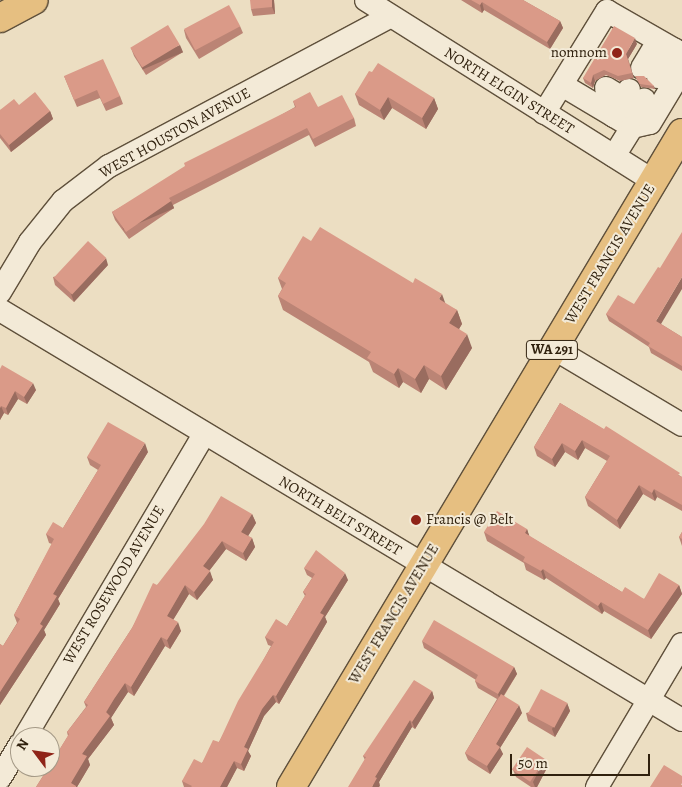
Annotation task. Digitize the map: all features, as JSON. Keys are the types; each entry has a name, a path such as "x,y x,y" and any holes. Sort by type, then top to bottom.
{"main road":[{"path":"0,18 34,0"},
{"name":"WEST FRANCIS AVENUE","path":"292,787 680,137"}],"street":[{"name":"NORTH ELGIN STREET","path":"366,0 389,17 653,181"},
{"path":"614,156 607,11 674,54"},
{"name":"WEST HOUSTON AVENUE","path":"0,292 30,242 63,201 109,166 389,17"},
{"path":"544,113 612,97 674,54"},
{"path":"650,72 674,54"},
{"path":"612,97 680,137"},
{"name":"NORTH BELT STREET","path":"0,310 682,720"},
{"path":"553,348 682,425"},
{"name":"WEST ROSEWOOD AVENUE","path":"30,727 204,434"},
{"path":"597,787 682,644"},
{"path":"0,778 10,762"}],"building":[{"path":"250,0 272,0 272,7 251,9"},
{"path":"471,0 523,0 560,21 547,42 482,2 480,5"},
{"path":"229,5 240,26 195,50 184,29"},
{"path":"168,25 180,45 142,67 130,48"},
{"name":"nomnom","path":"614,26 635,38 626,54 632,73 618,76 604,70 593,75 591,83 583,78"},
{"path":"103,59 120,96 103,104 97,90 74,100 64,76"},
{"path":"378,63 434,98 422,118 388,97 380,110 355,94 369,71 372,72"},
{"path":"635,76 644,76 654,86 640,84"},
{"path":"35,92 50,111 9,145 0,134 0,110 14,99 19,105"},
{"path":"310,92 318,107 342,95 354,118 313,139 307,128 169,198 171,201 126,232 112,212 185,166 184,163 296,107 293,101"},
{"path":"320,227 413,283 415,278 442,294 439,299 457,310 449,323 467,334 441,376 424,365 415,379 398,368 394,374 367,358 371,352 278,296 286,283 278,278 303,236 311,241"},
{"path":"682,232 682,277 656,321 682,337 682,366 648,346 650,343 606,314 618,295 634,304 658,267 660,268"},
{"path":"88,241 106,258 72,295 54,278"},
{"path":"2,365 33,383 24,397 15,391 6,408 1,406 0,408 0,369"},
{"path":"560,403 604,429 606,426 680,473 678,475 682,477 682,505 654,489 652,493 639,485 617,520 585,497 610,456 582,440 575,451 562,443 552,459 534,447"},
{"path":"108,422 145,443 53,594 57,596 40,624 43,626 0,692 0,644 3,646 20,619 14,615 54,539 46,534 53,522 63,528 101,465 87,457"},
{"path":"221,496 252,514 241,532 252,538 243,553 222,541 203,566 210,571 194,592 185,585 167,616 178,622 167,640 161,637 131,687 125,683 114,699 106,712 110,716 82,754 87,756 71,783 76,787 36,787 42,777 60,777 60,749 69,734 67,732 88,705 84,702 132,628 153,583 157,585 204,524"},
{"path":"497,511 527,529 525,533 622,592 625,587 644,599 659,573 679,585 648,630 601,602 598,606 543,569 541,571 523,561 525,557 484,532"},
{"path":"316,550 345,573 320,613 324,615 276,696 273,695 262,709 244,747 248,749 241,764 234,761 220,787 191,787 182,781 194,759 202,763 213,740 219,742 238,701 274,642 265,637 276,619 287,626 306,594 303,592 315,574 304,568"},
{"path":"434,620 514,667 498,694 475,681 478,675 422,641"},
{"path":"414,680 432,691 412,722 410,720 375,777 377,778 372,787 348,787 366,757 363,756"},
{"path":"541,689 567,703 554,728 528,714"},
{"path":"501,694 519,705 496,744 500,747 487,766 465,753"},
{"path":"527,747 545,759 530,782 512,769"},
{"path":"664,765 682,776 682,787 650,787"}],"place":[{"name":"nomnom","path":"617,53"},
{"name":"Francis @ Belt","path":"416,520"}]}
